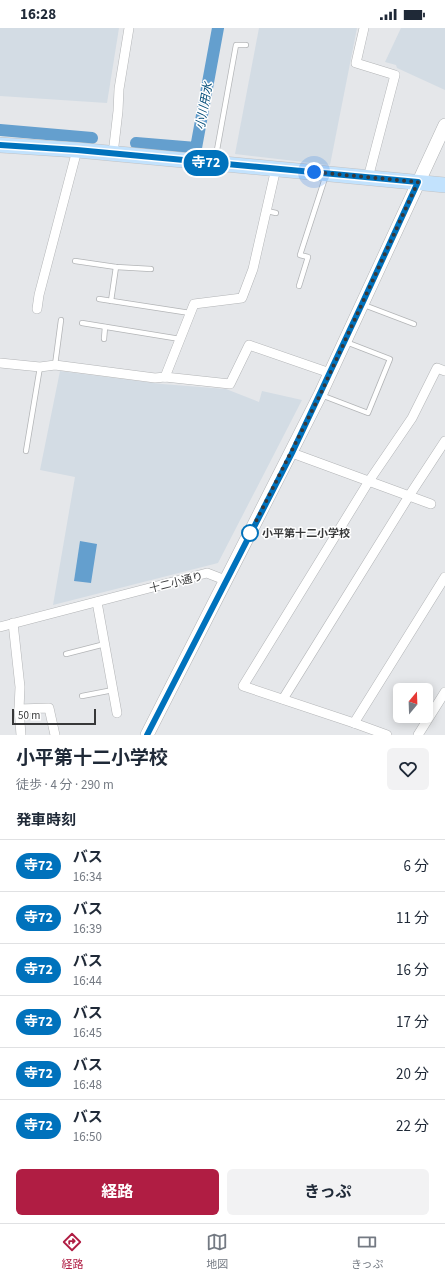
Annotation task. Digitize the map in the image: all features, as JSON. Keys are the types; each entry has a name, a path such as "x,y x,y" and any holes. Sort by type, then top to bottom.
{"main road":[{"path":"0,145 77,150 445,185"}],"street":[{"path":"113,154 119,89 129,28"},
{"path":"364,28 356,63 396,75 368,178"},
{"path":"147,735 225,580 292,453 445,125"},
{"path":"37,309 39,295 77,150"},
{"path":"165,377 194,304 242,298 271,212 276,168"},
{"path":"0,363 40,367 55,365 155,378 165,377 230,384 249,345 330,373"},
{"path":"387,735 243,686 369,481 412,418 437,368 445,371"},
{"path":"283,699 409,496 445,441"},
{"path":"292,453 431,504"},
{"name":"十二小通り","path":"0,626 206,573 225,580"},
{"path":"354,723 445,577"},
{"path":"97,602 117,712"},
{"path":"13,623 20,687 19,709 21,735"},
{"path":"418,735 445,692"},
{"path":"19,709 49,708 55,735"}],"lane":[{"path":"214,164 236,45 246,45"},
{"path":"299,286 308,257 300,255 326,174"},
{"path":"75,261 116,267 151,269"},
{"path":"111,301 116,267"},
{"path":"100,300 190,313"},
{"path":"362,304 414,324"},
{"path":"55,365 61,320"},
{"path":"82,323 180,339"},
{"path":"104,339 106,327"},
{"path":"320,395 368,413 390,359 345,342"},
{"path":"26,451 40,367"},
{"path":"66,654 105,644"},
{"path":"82,696 113,690"}],"shaded area":[{"path":"0,28 119,28 107,103 0,96"},
{"path":"259,28 357,28 330,165 235,154"},
{"path":"401,28 445,28 445,90 397,68 396,65 385,62"},
{"path":"60,371 162,384 226,389 259,402 262,391 302,400 218,563 53,605 75,477 40,470"}],"water":[{"path":"80,541 97,544 91,583 74,581"}],"waterway":[{"name":"小川用水","path":"136,143 196,148 218,28"},
{"name":"小川用水","path":"0,130 92,138"}],"bus line":[{"name":"寺72","path":"0,145 77,150 418,182 292,453 225,580 147,735"}],"place":[{"name":"小平第十二小学校","path":"250,533"}],"route":[{"path":"250,533 292,453 320,395 418,182 314,172"}]}
